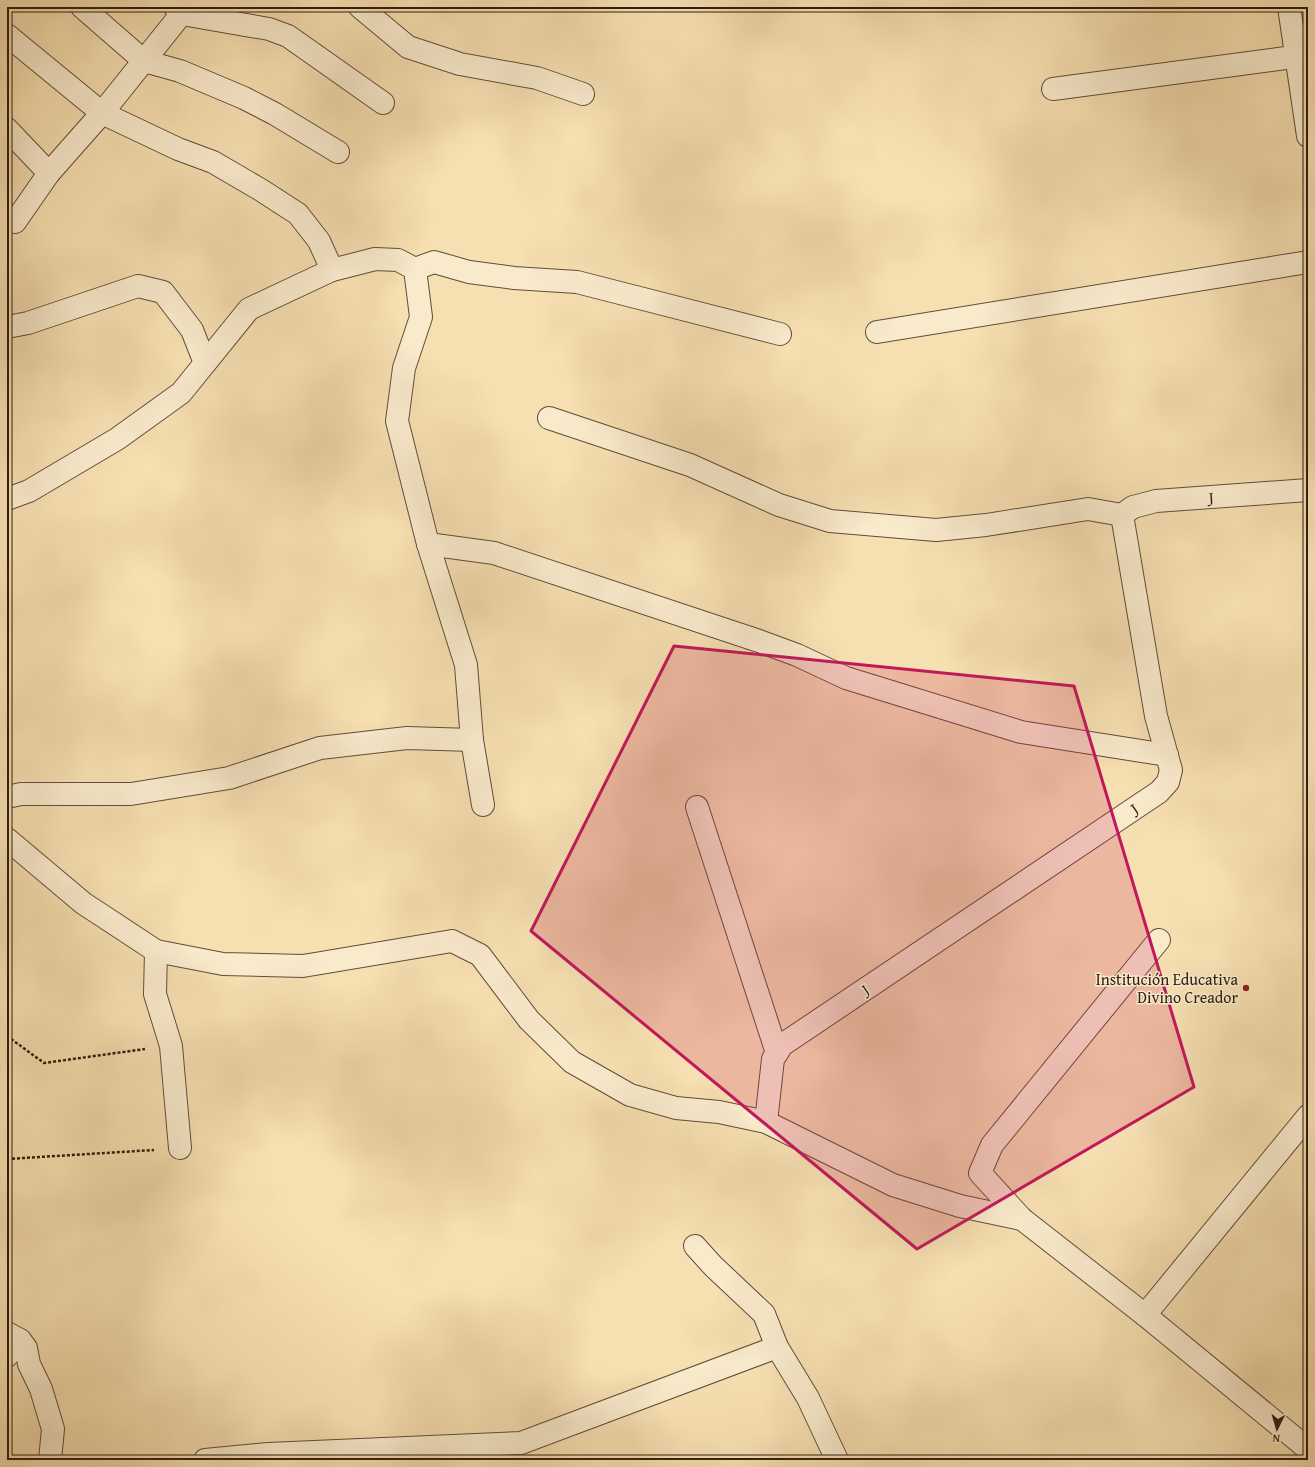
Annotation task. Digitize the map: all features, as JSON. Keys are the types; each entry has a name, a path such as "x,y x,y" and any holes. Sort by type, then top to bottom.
{"street":[{"path":"82,7 144,60 180,71 244,98 275,114 338,152"},
{"path":"360,7 408,47 460,64 537,78 584,94"},
{"path":"1289,7 1302,56 1308,136"},
{"path":"15,222 49,173 102,113 152,52 181,9 269,29 288,36 383,103"},
{"path":"7,35 102,113 178,149 213,162 298,214 319,242 332,270"},
{"path":"1053,89 1302,56"},
{"path":"7,129 49,173"},
{"path":"7,499 29,490 117,439 181,393 248,309 332,270 375,259 398,260 415,269 434,262 469,272 514,278 577,282 780,334"},
{"path":"877,332 1308,262"},
{"path":"415,269 421,317 404,368 397,421 428,544 466,665 472,740 483,805"},
{"path":"7,327 28,323 138,286 163,292 192,330 205,363"},
{"path":"549,418 690,465 779,505 830,522 936,530 986,525 1088,509 1122,515"},
{"name":"J","path":"766,1122 773,1059 782,1045 1159,792 1168,782 1171,770 1156,716 1122,515 1133,507 1156,501 1308,490"},
{"path":"428,544 494,553 797,654 846,678 1021,732 1167,755"},
{"path":"7,797 21,794 130,794 229,778 320,748 407,738 472,740"},
{"path":"697,807 777,1053"},
{"path":"7,839 83,903 156,951 223,964 303,966 452,941 480,955 529,1020 572,1062 630,1095 676,1108 719,1112 766,1122 893,1185 960,1206 1022,1219"},
{"path":"1159,940 992,1145 980,1173 1022,1219 1146,1315 1308,1449"},
{"path":"156,951 155,994 171,1046 180,1148"},
{"path":"1146,1315 1308,1116"},
{"path":"695,1246 713,1266 764,1314 777,1347 808,1398 837,1460"},
{"path":"11,1343 26,1348 29,1364 41,1389 53,1429 50,1460"},
{"path":"205,1460 268,1454 521,1452 777,1347"}],"path":[{"path":"7,1036 44,1063 171,1046"},
{"path":"7,1159 180,1148"}],"highlighted area":[{"path":"674,646 1074,686 1194,1087 917,1249 531,931"}],"place":[{"name":"Institución Educativa Divino Creador","path":"1246,988"}]}
